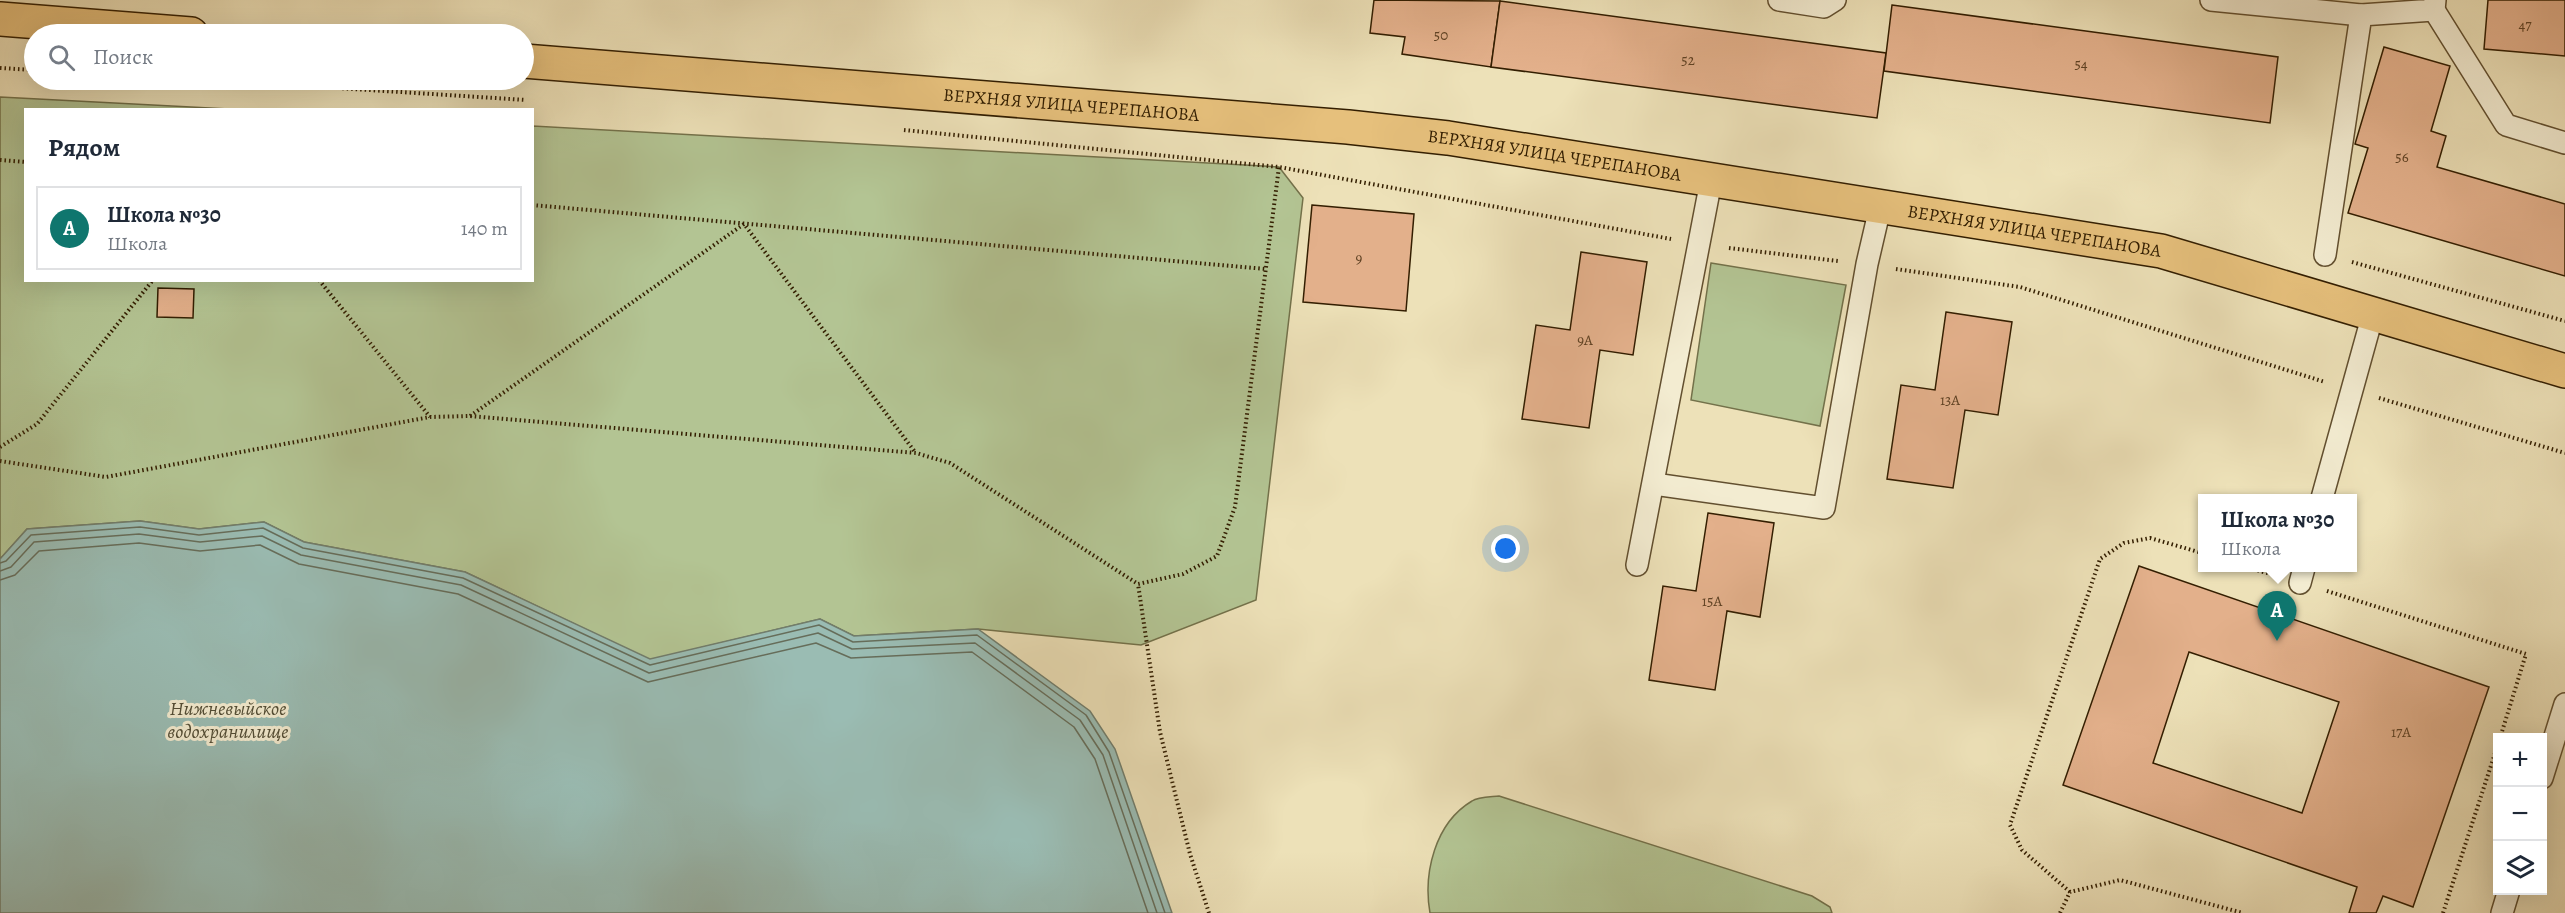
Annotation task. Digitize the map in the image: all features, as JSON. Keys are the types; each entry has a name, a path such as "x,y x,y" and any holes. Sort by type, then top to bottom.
{"main road":[{"path":"0,19 64,24"},
{"name":"ВЕРХНЯЯ УЛИЦА ЧЕРЕПАНОВА","path":"534,62 1348,127 1448,138 2161,251 2565,371"}],"lane":[{"path":"1779,0 1824,7 1835,0"},
{"path":"2211,0 2361,15 2435,5 2506,125 2565,143"},
{"path":"2325,255 2361,15"},
{"path":"1637,566 1697,244 1711,181"},
{"path":"1654,484 1824,508 1867,264 1880,208"},
{"path":"2323,494 2373,314"},
{"path":"2547,762 2565,704"},
{"path":"2502,913 2507,895"}],"path":[{"path":"0,68 24,69"},
{"path":"373,90 534,100"},
{"path":"900,130 1279,167 1697,244 1867,264 2020,287 2351,390 2565,453"},
{"path":"0,160 24,162"},
{"path":"0,461 106,477 430,417 469,416 916,453 950,463 1138,584 1183,574 1217,556 1235,507 1279,167"},
{"path":"534,205 1266,269"},
{"path":"469,416 744,225"},
{"path":"744,225 916,453"},
{"path":"2325,255 2565,321"},
{"path":"0,447 37,424 151,282"},
{"path":"321,282 430,417"},
{"path":"2070,892 2022,850 2010,825 2100,559 2124,543 2150,538 2198,552"},
{"path":"2302,575 2526,654 2502,733"},
{"path":"1138,584 1160,732 1190,854 1209,913"},
{"path":"2443,913 2493,759"},
{"path":"2070,892 2120,880 2243,913"},
{"path":"2060,913 2070,892"}],"green space":[{"path":"0,97 210,108 24,108 24,282 534,282 534,126 1279,167 1303,198 1256,600 1141,645 978,629 854,636 820,619 650,660 465,572 304,542 264,522 199,529 140,521 27,529 0,559"},
{"path":"1711,263 1846,285 1820,426 1691,400"},
{"path":"1499,796 1812,896 1830,907 1832,913 1430,913 1428,882 1430,866 1434,850 1449,822 1459,810 1472,801"}],"water":[{"name":"Нижневыйское водохранилище","path":"140,521 199,529 264,522 304,542 465,572 650,659 820,619 854,636 978,629 1090,711 1115,749 1172,913 0,913 0,559 27,529"}],"building":[{"path":"1374,0 1500,1 1491,67 1402,54 1405,37 1370,33"},
{"path":"2488,0 2565,0 2565,56 2484,49"},
{"path":"1500,1 1886,53 1877,118 1491,67"},
{"path":"1892,5 2278,57 2270,123 1884,71"},
{"path":"2384,47 2450,66 2431,131 2446,136 2437,167 2565,204 2565,276 2348,213 2368,148 2355,144"},
{"path":"1312,205 1414,214 1406,311 1303,302"},
{"path":"1581,252 1647,262 1633,355 1600,350 1589,428 1522,419 1536,325 1570,330"},
{"path":"158,288 194,289 193,318 157,317"},
{"path":"1946,312 2012,322 1998,415 1965,410 1953,488 1887,479 1901,385 1935,390"},
{"path":"1708,513 1774,523 1760,617 1727,611 1715,690 1649,680 1663,586 1696,591"},
{"path":"2139,566 2489,687 2413,907 2383,896 2376,913 2349,913 2357,887 2063,785","holes":["2189,652 2339,702 2302,813 2153,763"]}],"place":[{"name":"Школа №30","path":"2277,641"}]}
